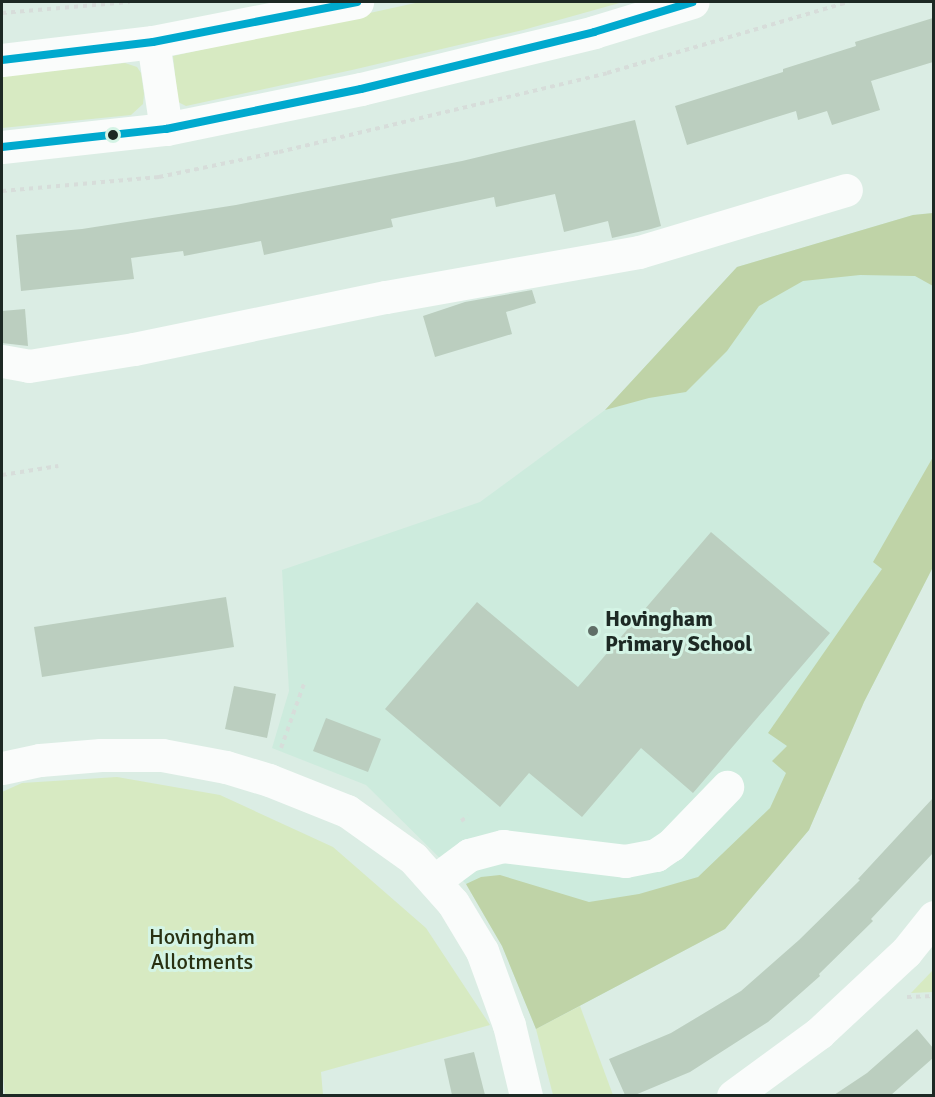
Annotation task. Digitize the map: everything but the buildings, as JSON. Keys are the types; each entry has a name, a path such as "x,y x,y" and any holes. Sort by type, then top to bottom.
{"main road":[{"path":"2,60 153,42 357,2"},
{"path":"2,147 166,129 361,89 594,32 693,2"},
{"path":"153,42 166,129"},
{"path":"2,361 29,366 134,349 386,297 639,252 846,190"},
{"path":"2,768 40,760 101,755 162,755 226,767 269,780 347,811 413,858 453,903 482,951 509,1025 526,1095"},
{"path":"434,881 469,855 503,846 625,861 656,855 670,845 727,787"},
{"path":"733,1095 819,1033 906,952 933,917"}],"path":[{"path":"2,13 130,2"},
{"path":"2,191 159,177 291,150 606,73 849,2"},
{"path":"2,475 58,466"},
{"path":"269,780 305,681"}],"shaded area":[{"name":"Hovingham Primary School","path":"933,213 933,567 864,702 809,830 725,929 536,1029 502,946 466,884 366,785 272,748 289,691 282,570 480,502 605,410 737,267 913,215"}],"green space":[{"path":"420,2 623,2 523,30 352,70 186,106 178,102 173,56"},
{"path":"125,63 137,67 141,73 144,94 143,104 131,115 2,128 2,76"},
{"path":"933,213 933,286 915,276 860,275 803,281 759,306 727,351 686,392 649,398 605,410 737,267 913,215"},
{"path":"933,457 933,567 864,702 809,830 725,929 536,1029 502,946 466,884 481,877 500,875 589,902 639,894 698,877 770,808 786,773 772,761 787,746 768,733 882,569 873,562"},
{"name":"Hovingham Allotments","path":"117,777 220,795 333,847 426,928 490,1025 321,1072 323,1095 5,1095 2,1065 2,792 22,783"},
{"path":"933,970 933,992 911,993"},
{"path":"580,1006 613,1095 553,1095 536,1029"}],"transit line":[{"path":"2,60 153,42 357,2"},
{"path":"2,147 166,129 361,89 594,32 693,2"}],"place":[{"name":"Hovingham Primary School","path":"593,631"}]}
